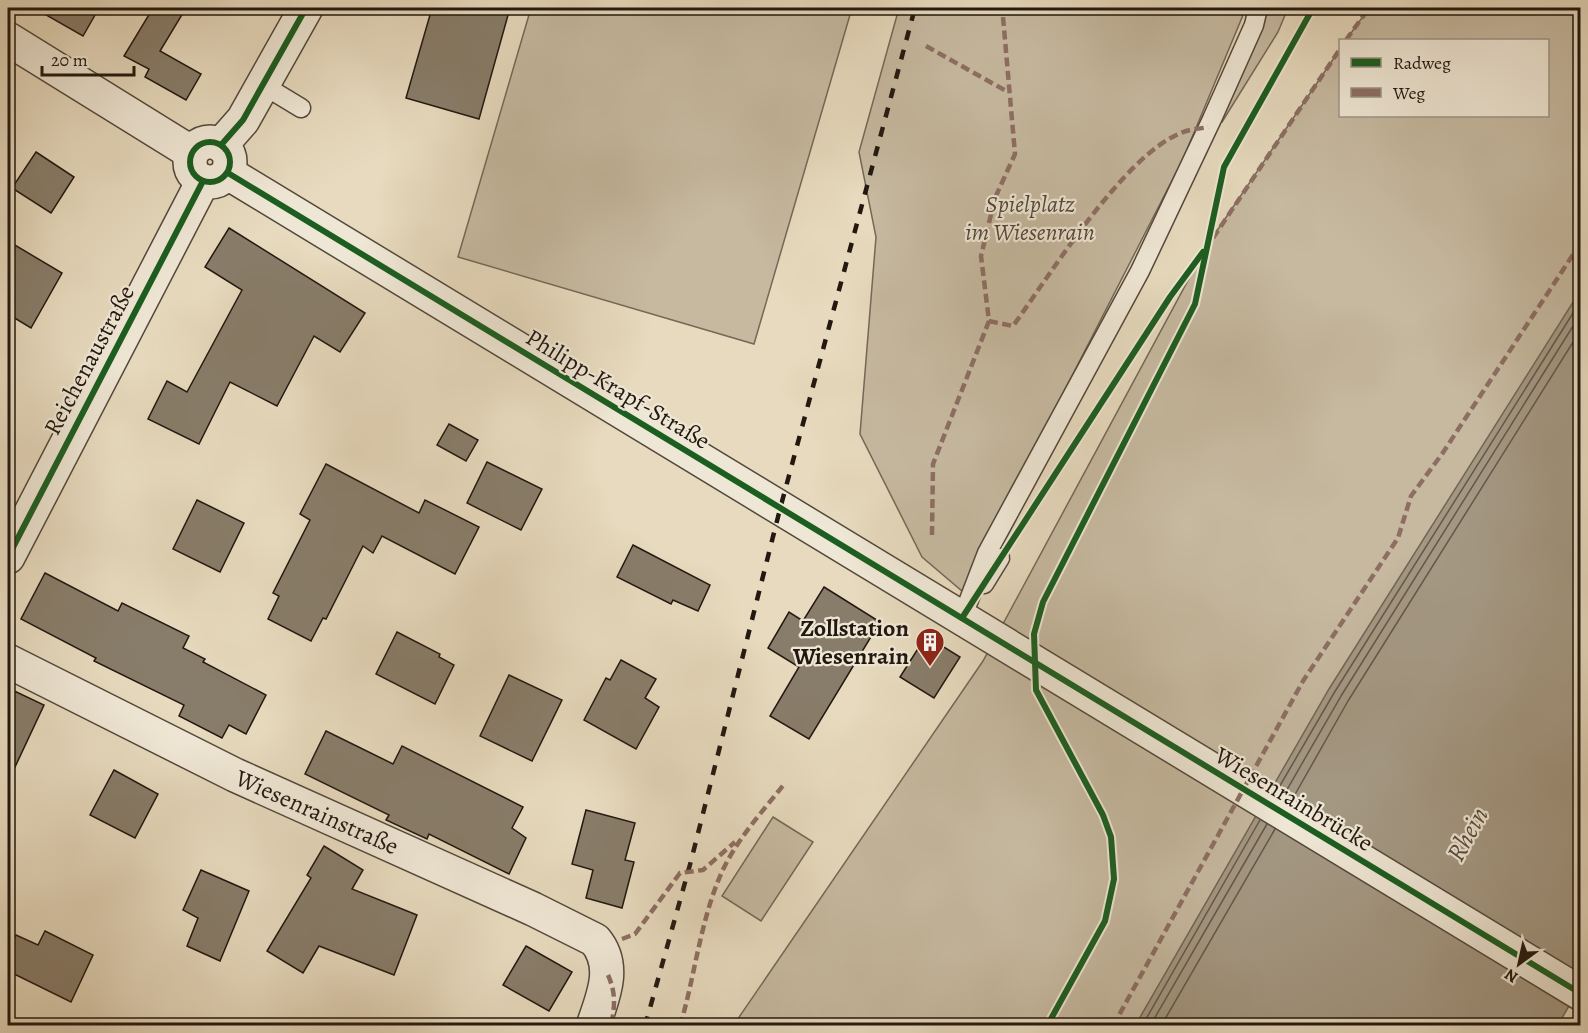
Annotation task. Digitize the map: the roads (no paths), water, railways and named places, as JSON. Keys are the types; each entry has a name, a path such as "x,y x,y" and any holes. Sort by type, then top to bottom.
{"street":[{"name":"Reichenaustraße","path":"8,557 211,163 243,120 306,8"},
{"name":"Philipp-Krapf-Straße","path":"8,39 976,626"},
{"name":"Wiesenrainbrücke","path":"976,626 1581,993"},
{"name":"Wiesenrainstraße","path":"8,661 235,775 533,909 595,940 602,947 608,975 592,1026"}],"lane":[{"path":"976,626 987,553 1140,271 1254,25 1258,8"},
{"path":"263,85 301,108"},
{"path":"976,626 1000,558"}],"water":[{"name":"Rhein","path":"1580,291 1580,987 1558,1025 1135,1026 1329,689"}],"railway":[{"path":"645,1026 691,861 780,509 915,8"}],"place":[{"name":"Zollstation Wiesenrain","path":"930,668"}],"park label":[{"name":"Spielplatz im Wiesenrain","path":"1030,218"}]}
